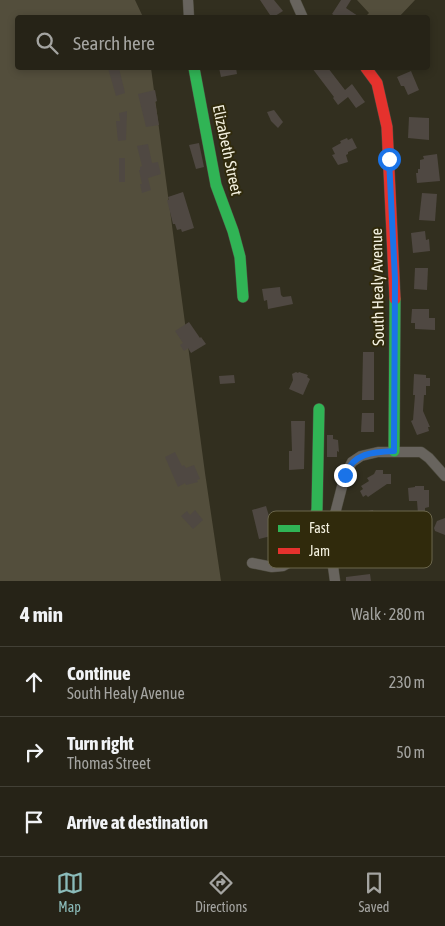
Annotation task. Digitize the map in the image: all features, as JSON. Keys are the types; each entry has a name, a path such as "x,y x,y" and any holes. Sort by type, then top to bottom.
{"street":[{"path":"188,0 189,15"},
{"path":"295,0 302,15"},
{"name":"Elizabeth Street","path":"194,70 216,184 240,257 243,297"},
{"name":"South Healy Avenue","path":"367,70 377,83 387,127 395,279 394,451"},
{"path":"317,511 319,409"},
{"path":"336,511 349,466 361,456 394,451 420,452 429,458 445,476"},
{"path":"252,563 268,566"},
{"path":"333,568 335,581"}],"shaded area":[{"path":"0,0 135,0 142,15 15,15 15,70 151,70 221,581 0,581"},
{"path":"357,0 415,0 401,15 367,15 369,13"}],"building":[{"path":"260,0 274,0 283,11 277,15 270,15"},
{"path":"341,0 351,0 346,8 356,15 334,15 332,14"},
{"path":"109,70 119,70 125,93 116,96"},
{"path":"219,70 236,70 237,74 221,77"},
{"path":"314,70 330,70 345,90 352,84 365,102 356,108 348,97 338,105"},
{"path":"411,71 419,90 408,95 397,77"},
{"path":"155,90 159,125 146,127 138,94"},
{"path":"274,110 283,122 278,128 271,121 267,112"},
{"path":"127,111 126,140 118,141 116,121 120,121 119,113"},
{"path":"409,117 429,118 429,140 408,138"},
{"path":"347,138 348,140 352,138 357,148 346,155 348,162 338,165 332,155 335,154 332,148"},
{"path":"199,143 204,167 196,169 189,145"},
{"path":"148,144 152,163 158,162 161,174 148,178 151,190 142,193 139,170 142,166 137,146"},
{"path":"437,154 440,181 417,183 416,173 420,169 420,160 424,159 423,156"},
{"path":"119,158 125,158 125,182 119,182"},
{"path":"183,192 194,228 182,232 181,229 177,230 175,224 173,224 167,200 169,200 168,197"},
{"path":"422,193 437,194 435,221 419,220"},
{"path":"425,231 426,240 429,239 430,251 413,253 411,233"},
{"path":"415,268 428,268 427,290 414,289"},
{"path":"280,287 281,295 283,297 291,296 293,304 268,309 267,300 264,301 262,289"},
{"path":"412,309 429,309 429,318 435,318 435,330 415,329 415,323 411,323"},
{"path":"189,322 206,344 191,353 188,348 184,351 180,345 183,343 175,331"},
{"path":"363,352 374,352 374,400 362,400"},
{"path":"296,372 308,375 307,377 310,379 303,395 289,389 293,380 292,374"},
{"path":"414,374 426,375 426,378 430,378 430,386 426,386 426,395 424,395 423,411 430,427 428,427 429,431 417,435 411,421 413,420 415,395 413,395"},
{"path":"234,375 235,383 220,384 219,376"},
{"path":"362,413 374,413 374,432 361,432"},
{"path":"291,421 305,421 304,469 289,470 289,451 292,451"},
{"path":"327,435 333,435 333,439 338,440 339,452 337,451 337,457 327,457"},
{"path":"175,452 182,466 184,465 186,468 194,465 200,479 197,480 198,482 186,485 185,483 178,487 165,457"},
{"path":"376,470 383,470 383,474 391,474 391,484 387,484 368,497 366,495 363,497 360,491 363,489 361,486 369,481 367,478 374,474"},
{"path":"424,486 424,490 429,490 429,507 425,508 425,511 418,511 417,501 409,501 408,488"},
{"path":"266,506 268,513 268,537 259,539 252,510"},
{"path":"195,510 203,520 193,529 181,516 187,511 190,515"},
{"path":"445,518 445,535 435,531 434,528 437,521"},
{"path":"370,574 371,581 346,581 346,577"}],"traffic: fast":[{"path":"194,70 216,185 233,231 240,257 243,297"},
{"path":"394,451 395,299"},
{"path":"317,511 319,409"}],"traffic: jam":[{"path":"367,70 377,83 387,127 395,299"}],"route":[{"path":"345,475 349,466 356,458 366,454 394,451 395,279 389,159"}]}
